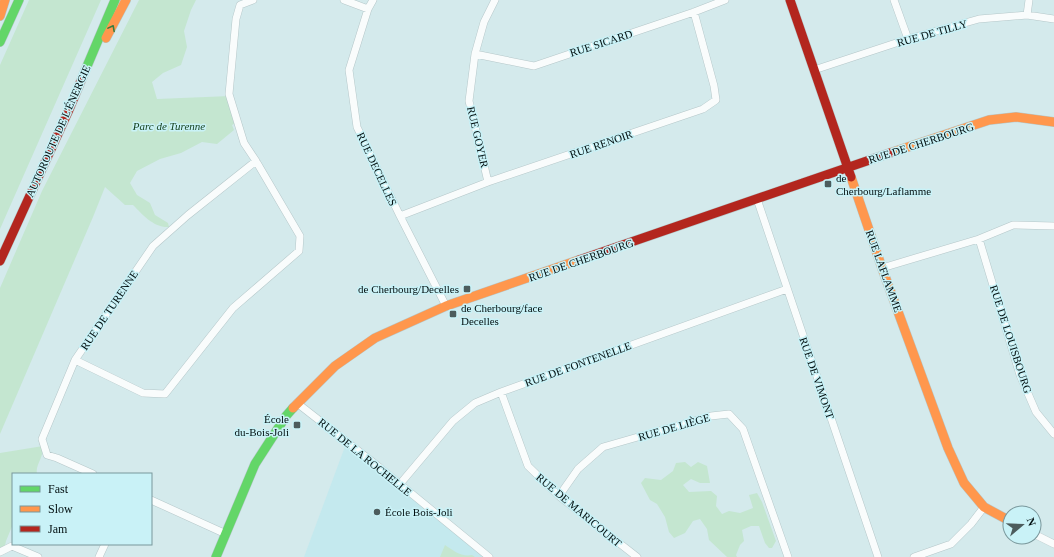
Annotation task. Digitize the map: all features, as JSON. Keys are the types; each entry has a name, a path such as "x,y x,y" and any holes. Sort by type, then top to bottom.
{"main road":[{"path":"0,16 5,0"},
{"path":"0,42 19,0"},
{"name":"AUTOROUTE DE L'ÉNERGIE","path":"0,261 68,112 115,0"},
{"path":"68,112 126,0"},
{"name":"RUE LAFLAMME","path":"790,0 882,268 948,448 964,483 984,507 1002,517"},
{"name":"RUE DE CHERBOURG","path":"216,557 255,464 286,416 297,403 335,366 375,338 446,306 848,167 989,120 1016,117 1054,122"}],"street":[{"path":"75,360 143,393 165,394 233,308 299,251 300,236 256,161 244,144 229,94 236,19 240,5 254,0"},
{"path":"344,0 368,9"},
{"name":"RUE DECELLES","path":"373,0 368,9 349,70 357,127 446,306"},
{"name":"RUE GOYER","path":"488,182 469,101 475,54 484,22 495,0"},
{"name":"RUE SICARD","path":"475,54 534,66 694,12 725,0"},
{"path":"894,0 908,39"},
{"path":"1026,15 1029,0"},
{"name":"RUE RENOIR","path":"400,216 488,182 703,109 716,100 714,86 694,12"},
{"name":"RUE DE TILLY","path":"814,70 908,39 979,20 1026,15 1054,19"},
{"name":"RUE DE TURENNE","path":"91,473 47,455 42,439 75,360 153,246 188,215 256,161"},
{"name":"RUE DE VIMONT","path":"757,199 878,557"},
{"path":"882,268 980,239 1013,225 1054,226"},
{"name":"RUE DE LOUISBOURG","path":"980,239 1020,375 1036,412 1054,434"},
{"name":"RUE DE FONTENELLE","path":"400,484 453,421 475,402 787,289"},
{"name":"RUE DE MARICOURT","path":"501,392 528,466 560,496 636,557"},
{"name":"RUE DE LA ROCHELLE","path":"297,403 400,484 488,557"},
{"name":"RUE DE LIÈGE","path":"560,496 578,469 603,447 711,416 730,414 743,429 788,557"},
{"path":"152,500 226,534"},
{"path":"914,557 951,544 971,524 984,507"},
{"path":"1042,538 1054,544"},
{"path":"99,557 105,545"},
{"path":"0,552 12,546 38,557"}],"shaded area":[{"name":"École Bois-Joli","path":"347,441 489,557 304,557"}],"green space":[{"path":"29,0 101,0 0,229 0,65"},
{"name":"Parc de Turenne","path":"139,0 196,0 184,31 187,47 181,65 163,73 152,82 157,99 230,96 238,122 232,125 234,130 217,144 202,142 181,153 160,159 137,171 130,183 137,195 150,203 155,215 168,223 169,227 164,227 154,223 145,217 133,205 125,205 105,187 0,434 0,288 42,191"},
{"path":"43,446 42,454 37,467 37,473 12,473 12,526 4,550 0,552 0,453"},
{"path":"685,462 691,467 698,462 707,466 710,483 700,483 691,479 683,485 689,492 711,491 717,496 716,506 722,514 729,511 740,513 753,508 749,495 757,493 762,502 776,541 772,548 769,548 765,543 759,526 751,526 742,530 744,541 740,545 736,555 737,557 727,557 709,540 707,529 700,519 693,521 685,533 674,538 669,532 665,517 657,504 650,500 641,483 645,478 661,480 673,471 676,463"},
{"path":"445,545 458,553 472,555 475,557 440,557"}],"traffic: fast":[{"path":"0,42 19,0"},
{"path":"85,71 115,0"},
{"path":"216,557 255,464 286,416 293,408"}],"traffic: slow":[{"path":"0,16 5,0"},
{"path":"106,38 126,0"},
{"path":"890,153 989,120 1016,117 1054,122"},
{"path":"851,177 882,268 948,448 964,483 984,507 1002,517"},
{"path":"293,408 335,366 375,338 446,306 579,260"}],"traffic: jam":[{"path":"790,0 851,177"},
{"path":"0,261 68,112 85,71"},
{"path":"579,260 890,153"}],"place":[{"name":"de Cherbourg/Laflamme","path":"828,184"},
{"name":"de Cherbourg/Decelles","path":"467,289"},
{"name":"de Cherbourg/face Decelles","path":"453,314"},
{"name":"École du-Bois-Joli","path":"297,425"},
{"name":"École Bois-Joli","path":"377,512"}]}
